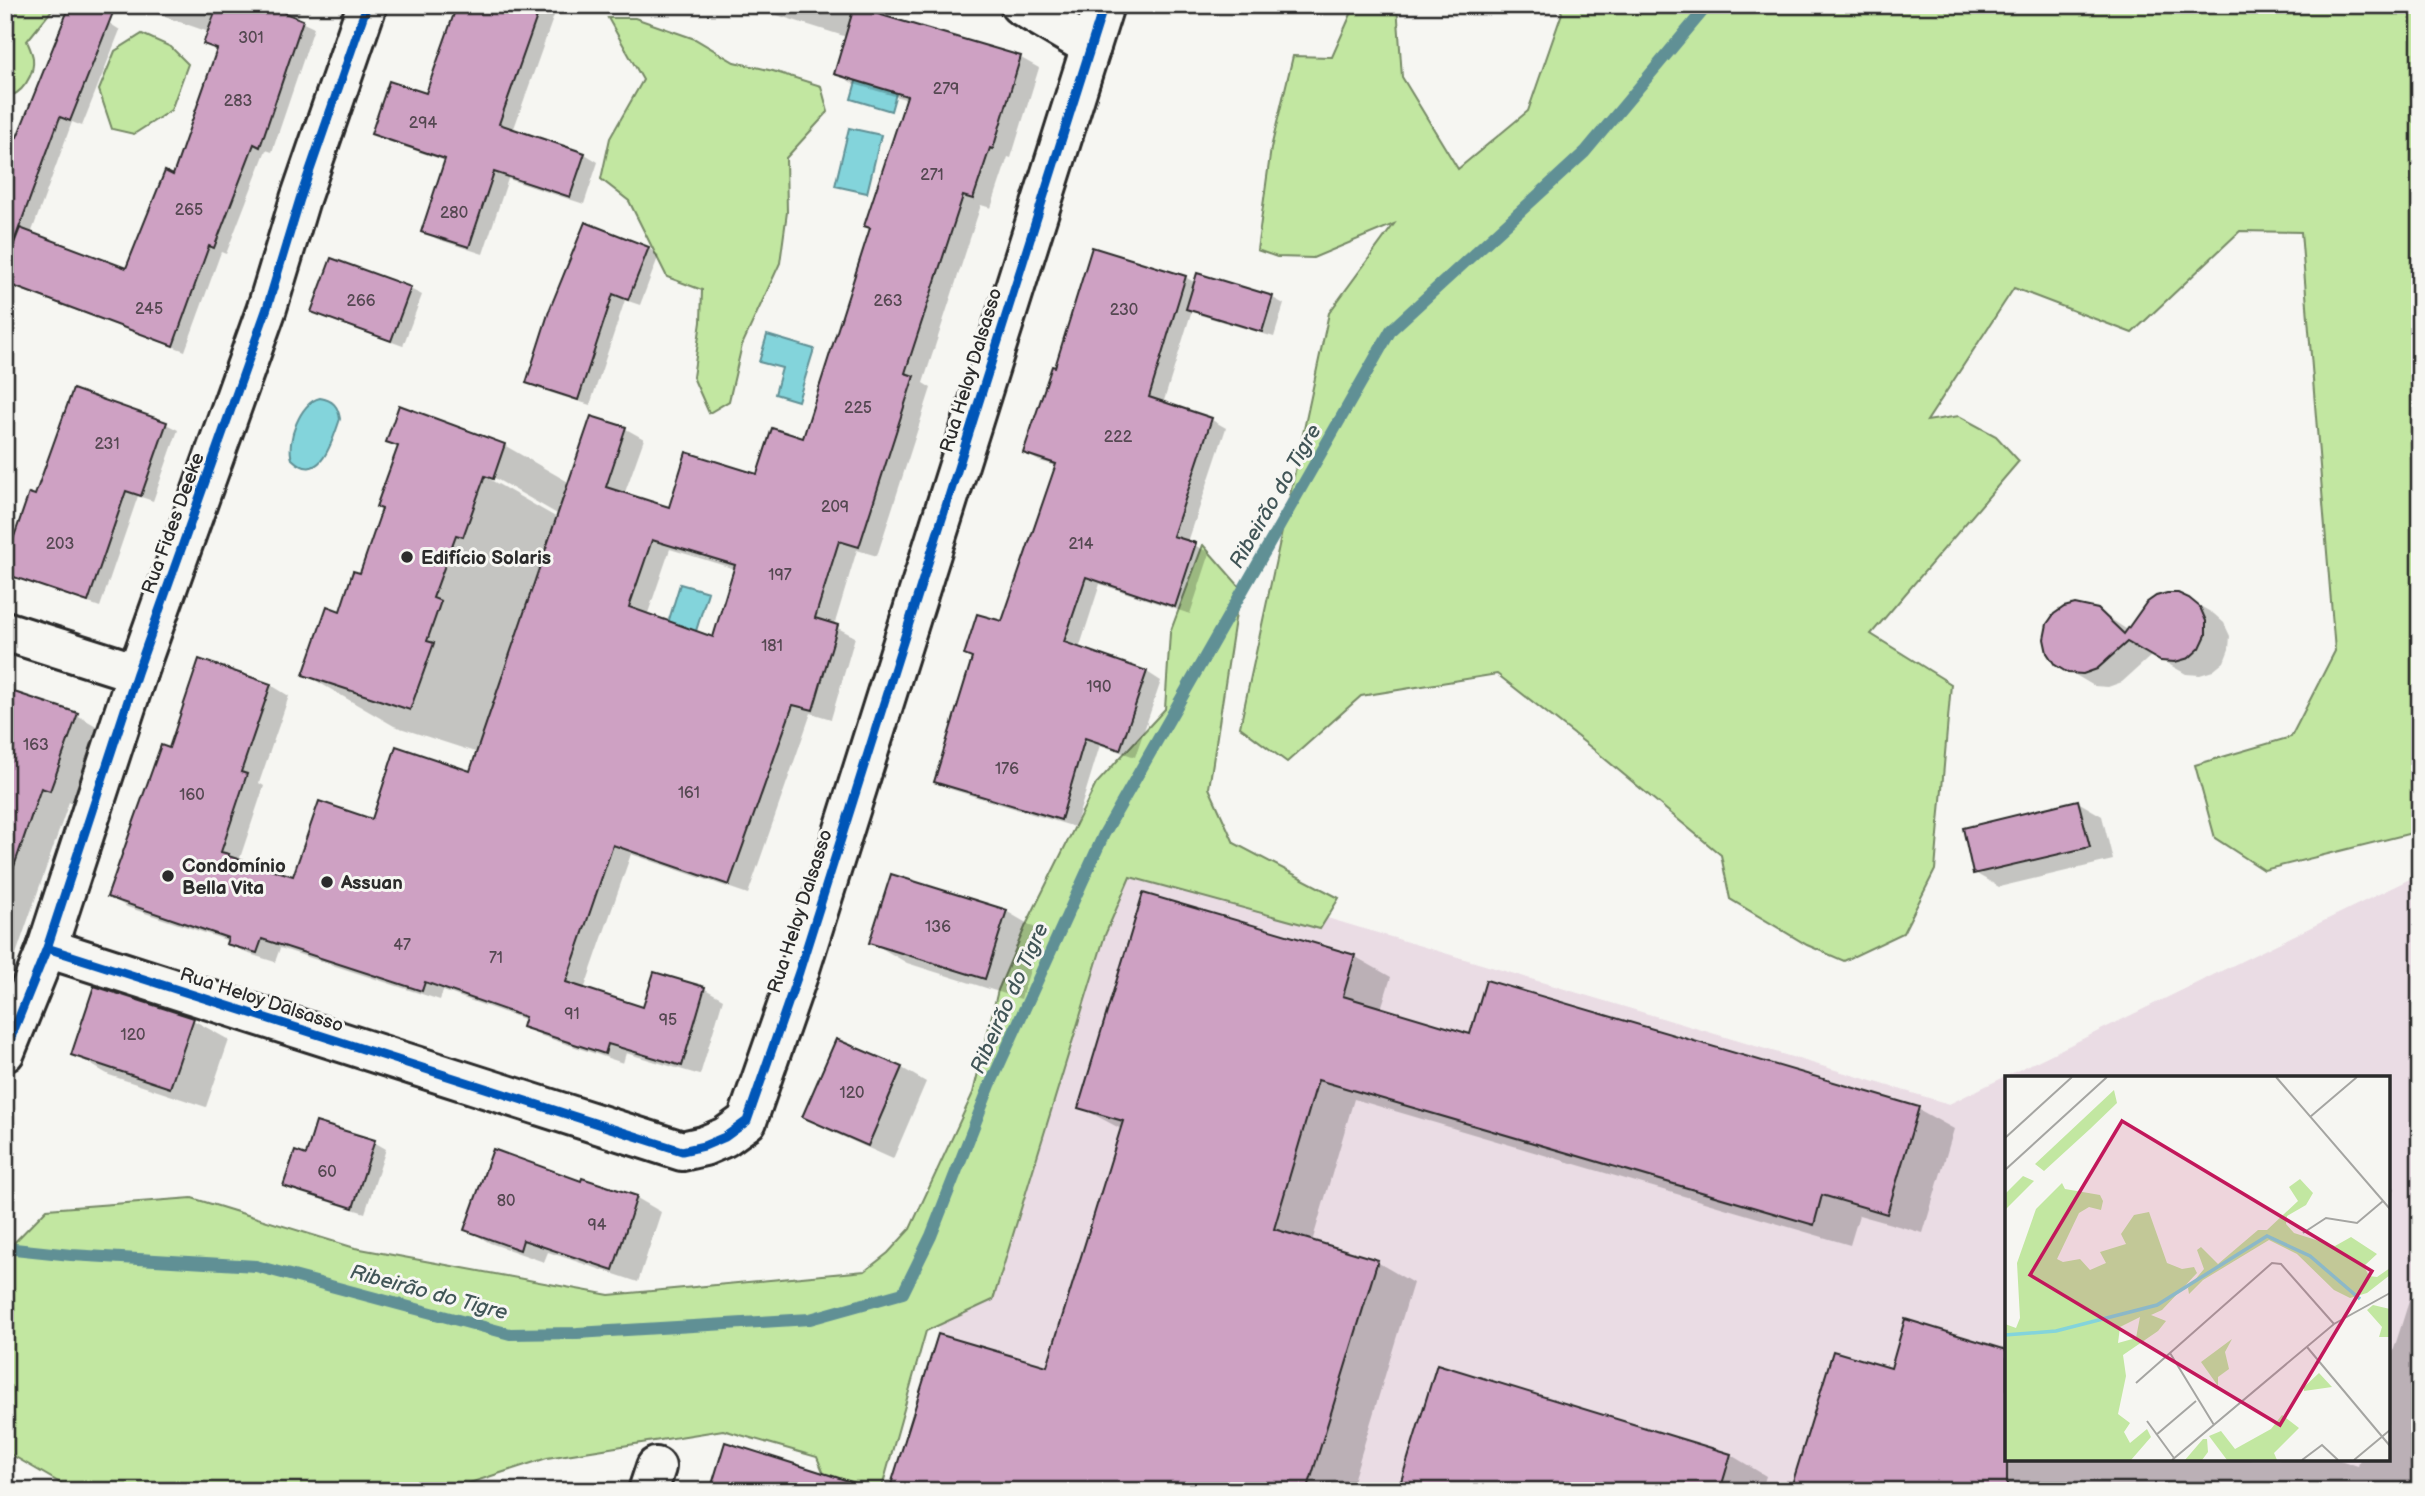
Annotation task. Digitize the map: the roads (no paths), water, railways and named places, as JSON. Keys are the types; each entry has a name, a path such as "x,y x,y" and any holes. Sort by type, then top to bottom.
{"street":[{"name":"Rua Fides Deeke","path":"5,1052 47,948 137,673 267,308 300,199 367,5"},
{"path":"1020,5 1091,47"},
{"name":"Rua Heloy Dalsasso","path":"47,948 682,1151 725,1137 747,1121 799,972 1104,5"},
{"path":"5,631 137,673"}],"water":[{"path":"857,78 897,90 891,111 851,99"},
{"path":"849,128 881,135 867,193 835,186"},
{"path":"767,335 814,349 798,401 775,394 782,368 759,362"},
{"path":"320,398 334,404 340,419 324,457 311,467 302,466 292,459 293,433 306,407"},
{"path":"680,584 708,592 692,644 664,636"}],"waterway":[{"name":"Ribeirão do Tigre","path":"5,1248 71,1255 256,1266 510,1334 577,1333 810,1319 903,1293 931,1236 990,1085 1104,834 1391,330 1585,152 1708,5"}],"place":[{"name":"Edifício Solaris","path":"407,557"},
{"name":"Condomínio Bella Vita","path":"168,876"},
{"name":"Assuan","path":"327,882"}]}
